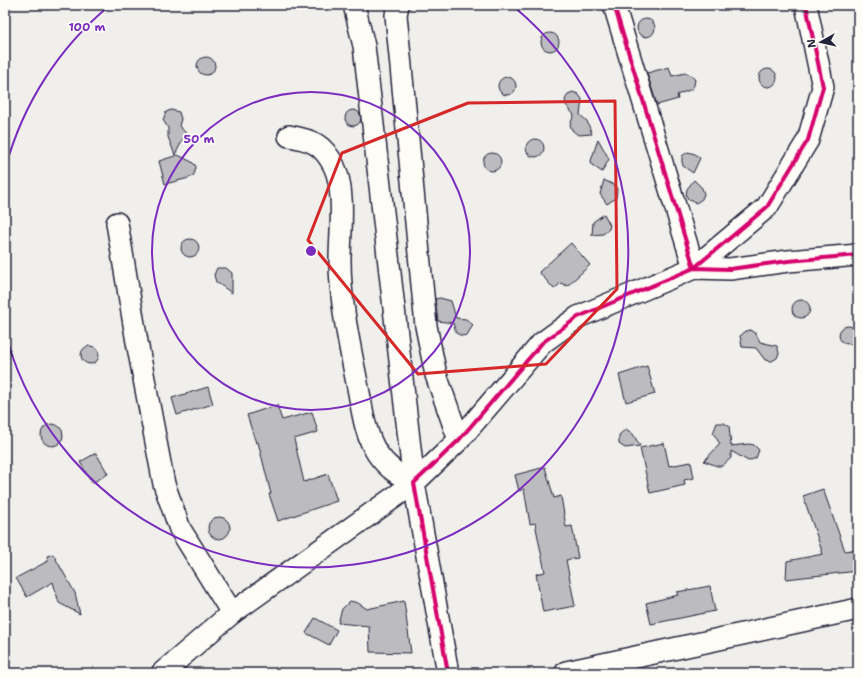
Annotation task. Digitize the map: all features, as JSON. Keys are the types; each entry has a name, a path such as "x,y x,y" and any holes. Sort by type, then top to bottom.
{"street":[{"path":"354,5 364,46 414,483 448,673"},
{"path":"398,5 396,15 426,326 436,375 459,440"},
{"path":"614,5 694,268"},
{"path":"162,673 232,613 414,483 459,440 542,343 578,317 694,268 767,207 808,140 823,86 806,5"},
{"path":"289,136 310,139 326,153 335,168 340,190 340,262 344,318 365,426 376,453 392,471 414,483"},
{"path":"117,223 137,342 164,484 180,529 232,613"},
{"path":"694,268 730,269 788,261 858,255"},
{"path":"563,673 858,608"}],"highlighted area":[{"path":"615,101 617,289 546,364 418,374 308,240 342,153 468,103"}],"building":[{"path":"646,19 652,22 655,28 652,34 646,37 640,34 637,28 640,22"},
{"path":"550,33 556,36 559,42 556,48 550,51 544,48 541,42 544,36"},
{"path":"206,57 212,60 215,66 212,72 206,75 200,72 197,66 200,60"},
{"path":"669,67 672,76 685,73 691,75 695,80 694,85 692,89 677,95 678,99 657,105 647,73"},
{"path":"768,69 774,72 777,78 774,84 768,87 762,84 759,78 762,72"},
{"path":"507,77 513,80 516,86 513,92 507,95 501,92 498,86 501,80"},
{"path":"573,92 578,94 582,99 580,115 587,121 592,134 578,135 572,130 570,125 574,115 566,105 565,100 568,94"},
{"path":"171,110 179,112 181,119 179,126 186,133 175,155 168,137 168,128 163,120 166,112"},
{"path":"350,110 356,110 361,115 359,124 356,126 350,126 345,121 345,115"},
{"path":"535,139 541,142 544,148 541,154 535,157 529,154 526,148 529,142"},
{"path":"598,139 609,159 602,172 592,165 591,161"},
{"path":"688,152 695,154 700,158 693,173 683,166 682,162 682,156"},
{"path":"492,153 498,156 501,162 498,168 492,171 486,168 483,162 486,156"},
{"path":"178,155 192,162 196,166 195,172 193,176 189,178 165,184 159,161"},
{"path":"604,180 616,186 617,190 616,198 607,204 600,194"},
{"path":"694,180 702,188 704,194 702,199 696,203 688,199 686,195 687,189"},
{"path":"604,214 610,225 609,229 603,234 592,235 593,222"},
{"path":"190,239 196,242 199,248 196,254 190,257 184,254 181,248 184,242"},
{"path":"571,243 590,265 567,286 561,283 554,289 539,272"},
{"path":"217,268 226,268 232,273 232,293 216,282 214,275"},
{"path":"440,298 451,301 456,318 466,319 473,325 467,335 462,336 456,333 453,323 438,321 435,299"},
{"path":"801,300 807,303 810,309 807,315 801,318 795,315 792,309 795,303"},
{"path":"848,326 854,329 857,335 854,341 848,344 842,341 839,335 842,329"},
{"path":"750,330 756,334 760,342 777,346 779,353 777,358 772,361 765,360 756,348 742,347 740,336 746,331"},
{"path":"86,346 94,346 99,351 97,362 94,364 86,364 81,359 81,351"},
{"path":"647,366 655,394 626,402 619,375"},
{"path":"208,387 213,404 177,415 172,398"},
{"path":"277,405 282,420 312,412 318,432 294,439 304,482 328,474 337,501 278,521 269,494 271,494 258,442 256,443 247,415"},
{"path":"717,423 724,423 729,426 731,446 749,444 754,445 759,450 756,458 748,461 731,451 731,458 722,466 717,466 704,461 720,444 713,433"},
{"path":"52,424 60,427 63,435 60,443 52,446 44,443 41,435 44,427"},
{"path":"626,429 633,434 640,446 625,448 619,444 619,435"},
{"path":"664,443 669,466 691,462 694,478 684,480 685,485 650,493 640,448"},
{"path":"96,453 108,474 92,483 80,462"},
{"path":"545,467 554,498 561,496 566,527 572,526 578,558 566,560 575,606 543,612 536,574 545,572 535,523 530,524 524,489 519,491 515,475"},
{"path":"823,489 845,551 858,549 858,571 786,579 787,561 823,554 803,496"},
{"path":"219,517 227,520 230,528 227,536 219,539 211,536 208,528 211,520"},
{"path":"53,554 75,593 80,614 59,603 53,582 27,597 16,578 48,561 47,556"},
{"path":"710,586 715,611 651,624 646,603 678,595 677,592"},
{"path":"350,601 358,603 367,609 404,601 411,653 370,652 369,626 338,623 342,609"},
{"path":"315,618 337,630 329,645 306,633"}],"cycle path":[{"path":"614,5 694,268 767,207 808,140 823,87 806,5"},
{"path":"448,673 414,483 459,440 542,343 578,317 694,268 730,269 788,261 858,255"}]}
